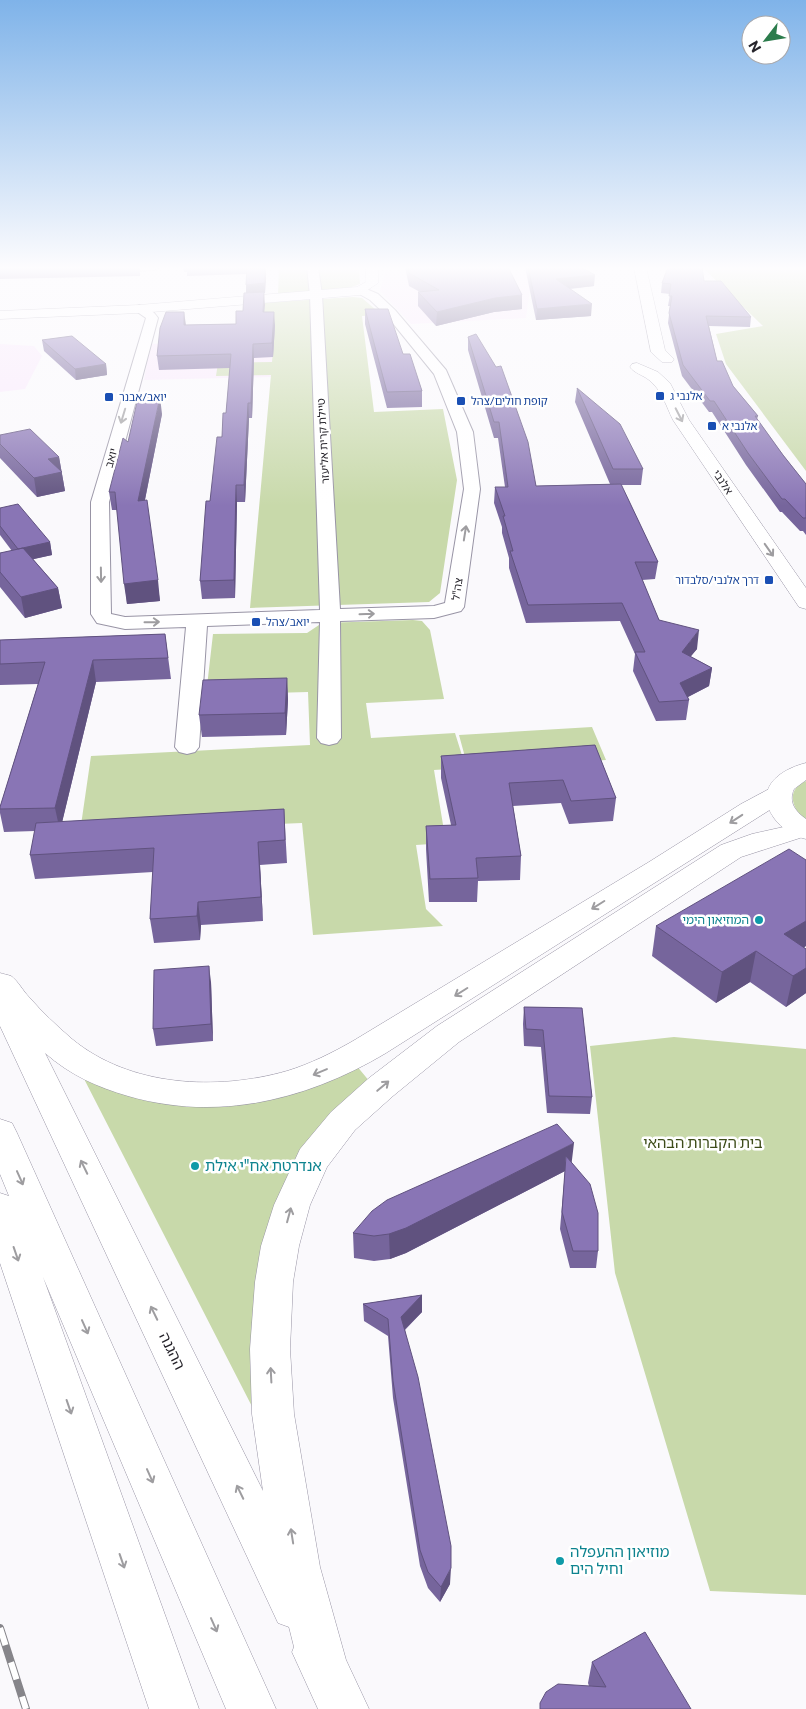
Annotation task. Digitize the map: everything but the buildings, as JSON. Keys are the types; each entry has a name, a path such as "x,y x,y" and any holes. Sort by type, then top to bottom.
{"main road":[{"path":"638,347 639,357 658,369 669,362"},
{"path":"656,347 658,352 669,362 669,374 702,421"},
{"name":"אלנבי","path":"639,357 653,375 665,386 681,420 806,603"},
{"path":"804,830 784,812 779,803 778,794 782,784 792,776 806,771"},
{"path":"0,984 38,1025 85,1066 113,1078 144,1088 178,1093 235,1094 275,1087 316,1074 352,1058 778,794"},
{"path":"324,1669 297,1567 276,1440 270,1349 274,1282 280,1246 292,1205 313,1160 343,1121 381,1087 448,1034 731,851 762,840 804,830"},
{"name":"ההגנה","path":"0,992 344,1709"},
{"path":"0,1133 251,1709"},
{"path":"0,1208 174,1709"}],"street":[{"name":"יואב","path":"104,619 101,614 100,502 144,347"},
{"name":"טיילת קרית אליעזר","path":"318,347 330,616 329,738"},
{"name":"צה\"ל","path":"104,619 125,623 197,621 434,612 454,607 472,489 465,432 441,373 419,347"},
{"path":"187,747 197,621"}],"shaded area":[{"path":"0,347 35,347 42,356 25,389 0,392"},
{"path":"150,347 212,347 273,357 271,377 144,380"}],"green space":[{"path":"273,347 366,347 374,412 443,409 457,480 440,593 429,602 250,608 271,375 216,376 218,363 272,362"},
{"path":"720,347 806,347 806,471 726,364"},
{"path":"422,621 430,630 444,699 366,703 371,738 455,733 466,768 434,770 446,843 416,845 426,909 443,926 313,935 302,823 80,832 91,756 310,745 308,692 206,695 213,634 307,633 322,623"},
{"path":"592,727 606,760 468,768 459,735"},
{"path":"806,781 806,821 794,805 793,794 799,785"},
{"name":"בית הקברות הבהאי","path":"674,1037 806,1049 806,1595 710,1591 615,1273 590,1046"},
{"path":"356,1065 370,1082 299,1155 260,1422 80,1071 174,1104"}],"railway":[{"path":"0,1628 26,1709"}],"place":[{"name":"אלנבי ג","path":"660,396"},
{"name":"יואב/אבנר","path":"109,397"},
{"name":"קופת חולים/צהל","path":"461,401"},
{"name":"אלנבי א","path":"712,426"},
{"name":"דרך אלנבי/סלבדור","path":"769,580"},
{"name":"יואב/צהל","path":"256,622"},
{"name":"המוזיאון הימי","path":"759,920"},
{"name":"אנדרטת אח\"י אילת","path":"195,1166"},
{"name":"מוזיאון ההעפלה וחיל הים","path":"560,1561"}]}
